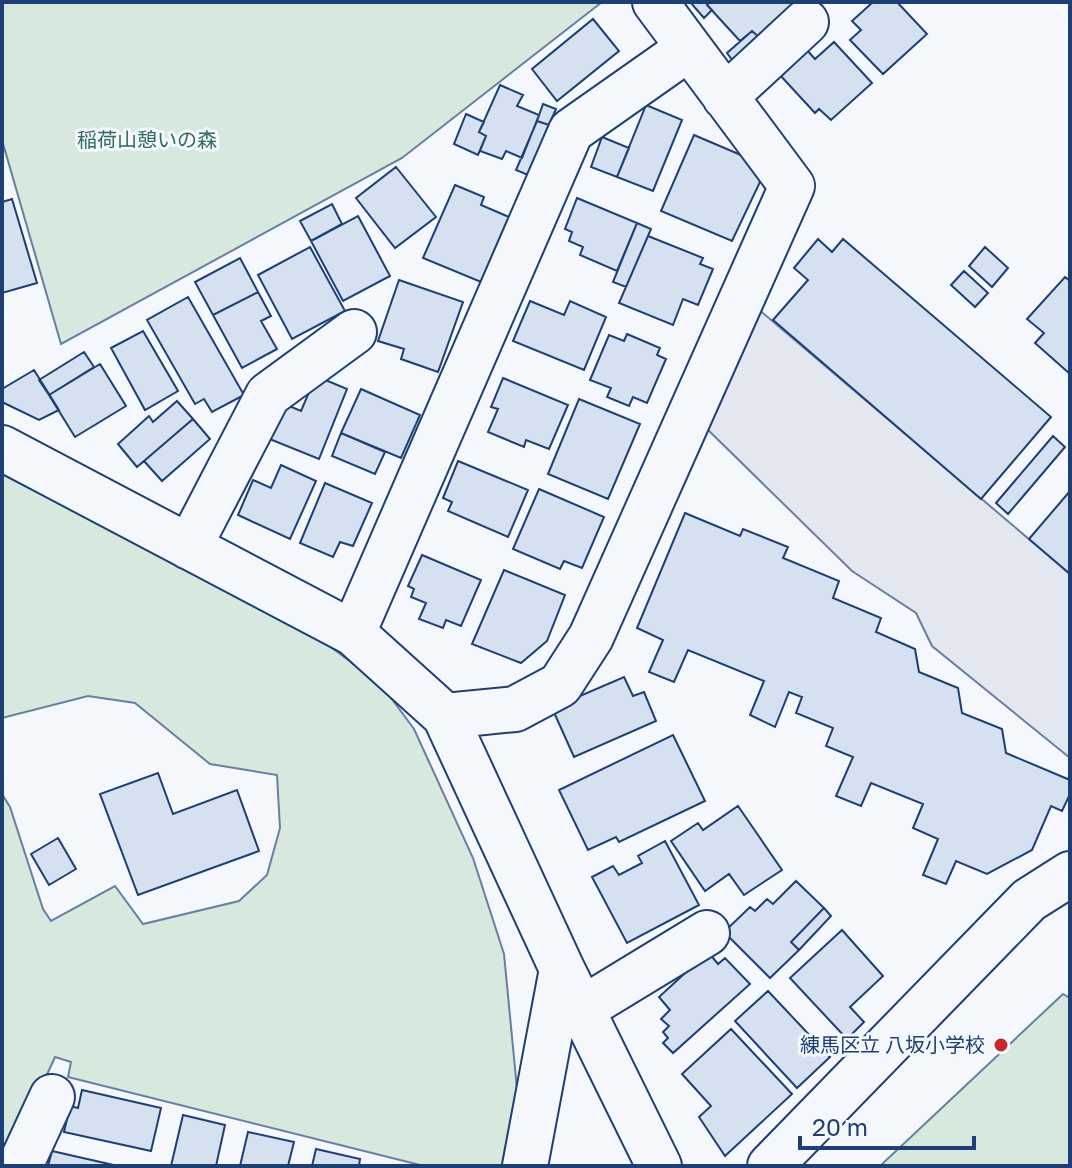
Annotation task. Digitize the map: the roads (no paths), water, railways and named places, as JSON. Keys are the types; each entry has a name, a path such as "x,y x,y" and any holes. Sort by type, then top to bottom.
{"street":[{"path":"445,716 515,709 560,685 591,637 792,186 655,2"},
{"path":"725,97 806,22"},
{"path":"353,633 571,131 689,48"},
{"path":"189,547 268,395 354,332"},
{"path":"2,448 353,633 445,716 562,969 659,1166"},
{"path":"770,1166 1029,900 1070,874"},
{"path":"582,1009 707,933"},
{"path":"525,1166 562,969"},
{"path":"20,1166 52,1097"}],"place":[{"name":"練馬区立 八坂小学校","path":"1001,1045"}],"park label":[{"name":"稲荷山憩いの森","path":"147,140"}]}
